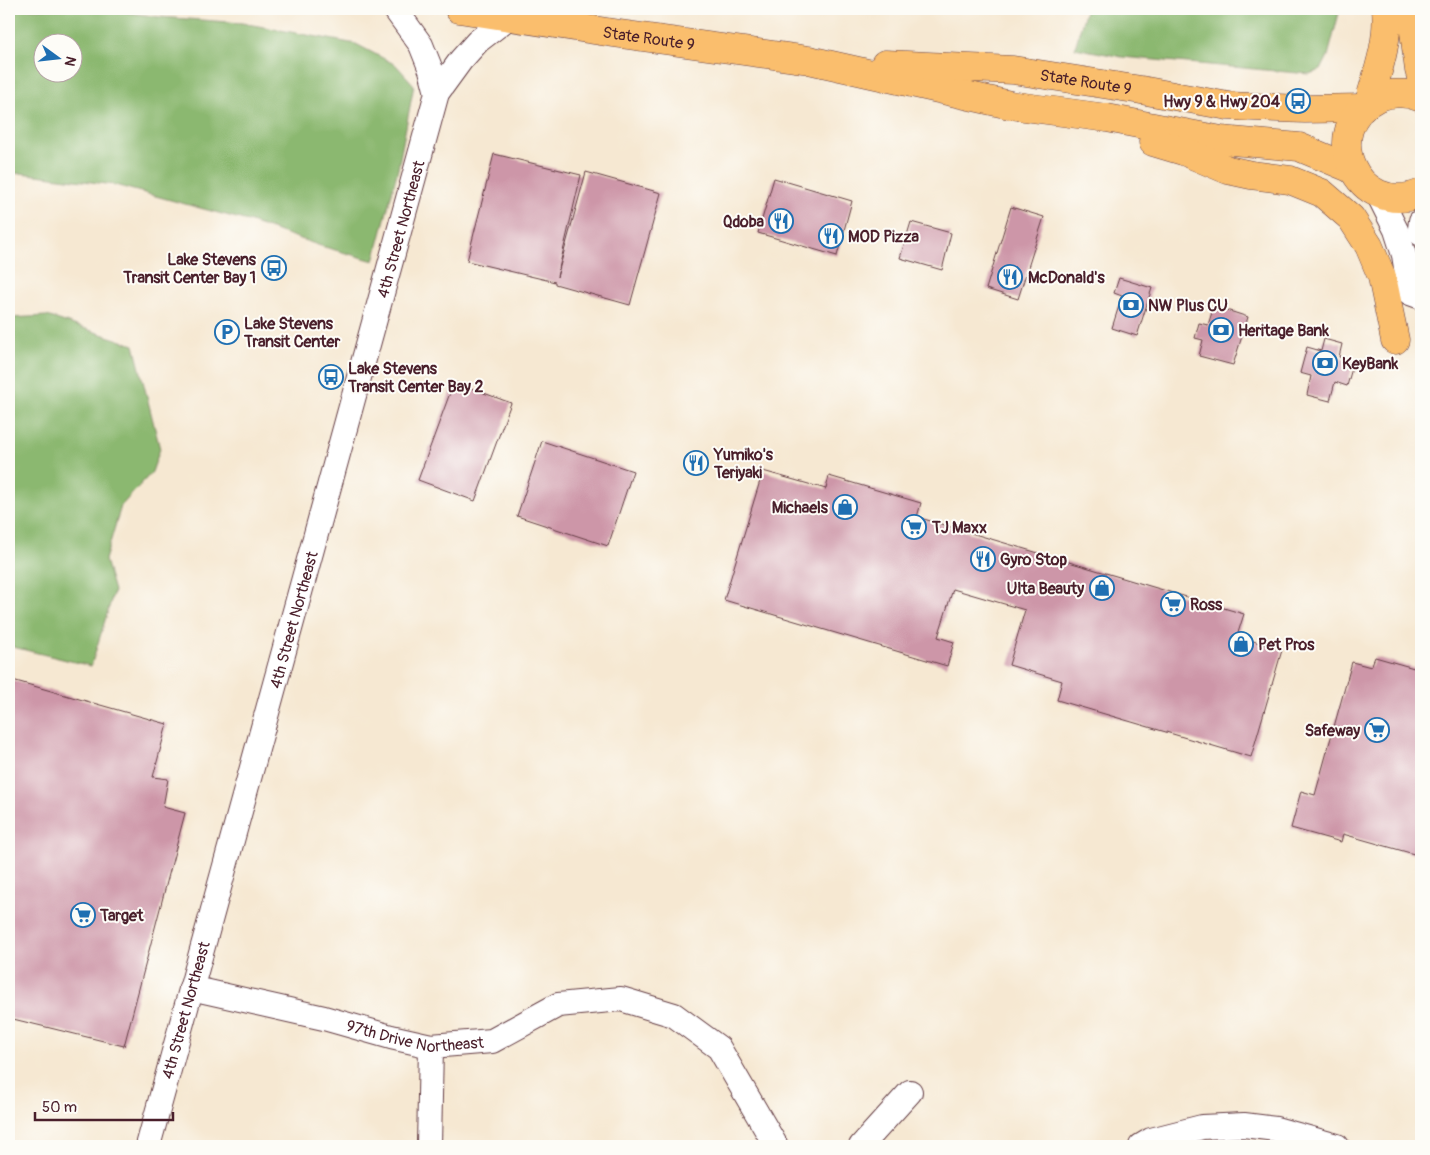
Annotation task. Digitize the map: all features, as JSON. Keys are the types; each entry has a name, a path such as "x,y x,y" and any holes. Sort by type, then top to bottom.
{"main road":[{"name":"State Route 9","path":"459,9 809,60 1010,105 1107,118 1221,140 1299,147 1352,169"},
{"path":"1386,9 1388,26 1382,58 1366,105 1353,121 1347,137 1347,153 1352,169 1359,179 1367,188 1378,194 1394,198 1412,197 1421,193"},
{"path":"1411,9 1421,77"},
{"name":"State Route 9","path":"809,60 1013,70 1228,106 1296,109 1366,105 1384,95 1399,93 1421,98"},
{"path":"1075,113 1129,134 1182,151 1228,170 1290,180 1322,193 1351,218 1370,246 1382,277 1395,340"}],"street":[{"path":"395,9 420,45 431,70 437,93"},
{"path":"437,93 460,60 478,41 509,16"},
{"name":"4th Street Northeast","path":"148,1146 338,460 437,93"},
{"path":"1378,194 1396,230 1404,255 1410,293 1421,297"},
{"path":"1421,221 1421,234"},
{"name":"97th Drive Northeast","path":"191,988 324,1018 431,1046 492,1041 558,1005 621,999 674,1015 720,1048 776,1146"},
{"path":"429,1146 431,1046"},
{"path":"861,1146 910,1092"},
{"path":"1141,1146 1151,1140 1202,1127 1244,1125 1276,1129 1337,1146"}],"green space":[{"path":"9,9 101,9 160,17 242,23 356,44 396,65 414,85 398,169 374,261 321,246 248,221 115,185 20,173 9,175"},
{"path":"1086,9 1339,9 1339,13 1328,56 1321,70 1309,74 1122,57 1075,48"},
{"path":"47,316 134,345 160,449 152,472 121,506 105,560 114,591 91,666 9,646 9,318"}],"building":[{"path":"494,154 581,175 557,277 586,172 661,193 630,305 555,284 555,282 467,261"},
{"path":"774,178 852,201 837,256 758,233"},
{"path":"1011,207 1044,217 1018,299 986,289"},
{"path":"911,222 951,233 942,270 900,258"},
{"path":"1119,278 1152,288 1137,336 1112,328 1122,296 1114,293"},
{"path":"1214,306 1248,317 1233,365 1199,356 1203,340 1195,338 1199,323 1208,325"},
{"path":"1324,339 1342,344 1339,357 1354,361 1347,386 1335,382 1330,401 1307,395 1311,376 1300,373 1307,347 1321,351"},
{"path":"454,382 511,403 475,501 418,480"},
{"path":"542,441 633,471 608,546 517,516"},
{"path":"763,471 826,489 829,476 921,503 917,517 1244,614 1237,636 1282,650 1251,757 1057,700 1062,681 1009,665 1025,610 953,589 938,637 954,642 947,666 724,600"},
{"name":"Safeway","path":"1375,657 1421,670 1421,856 1343,834 1341,842 1291,828 1301,791 1315,795 1352,662 1371,667"},
{"name":"Target","path":"9,679 167,724 153,777 168,779 163,807 185,813 124,1046 9,1018"}],"place":[{"name":"Hwy 9 & Hwy 204","path":"1298,101"},
{"name":"Qdoba","path":"781,221"},
{"name":"MOD Pizza","path":"831,236"},
{"name":"Lake Stevens Transit Center Bay 1","path":"274,268"},
{"name":"McDonald's","path":"1010,277"},
{"name":"NW Plus CU","path":"1131,305"},
{"name":"Heritage Bank","path":"1221,330"},
{"name":"Lake Stevens Transit Center","path":"227,332"},
{"name":"KeyBank","path":"1325,363"},
{"name":"Lake Stevens Transit Center Bay 2","path":"331,377"},
{"name":"Yumiko's Teriyaki","path":"696,463"},
{"name":"Michaels","path":"845,507"},
{"name":"TJ Maxx","path":"914,527"},
{"name":"Gyro Stop","path":"983,559"},
{"name":"Ulta Beauty","path":"1102,588"},
{"name":"Ross","path":"1173,604"},
{"name":"Pet Pros","path":"1241,644"},
{"name":"Safeway","path":"1377,730"},
{"name":"Target","path":"83,915"}]}
